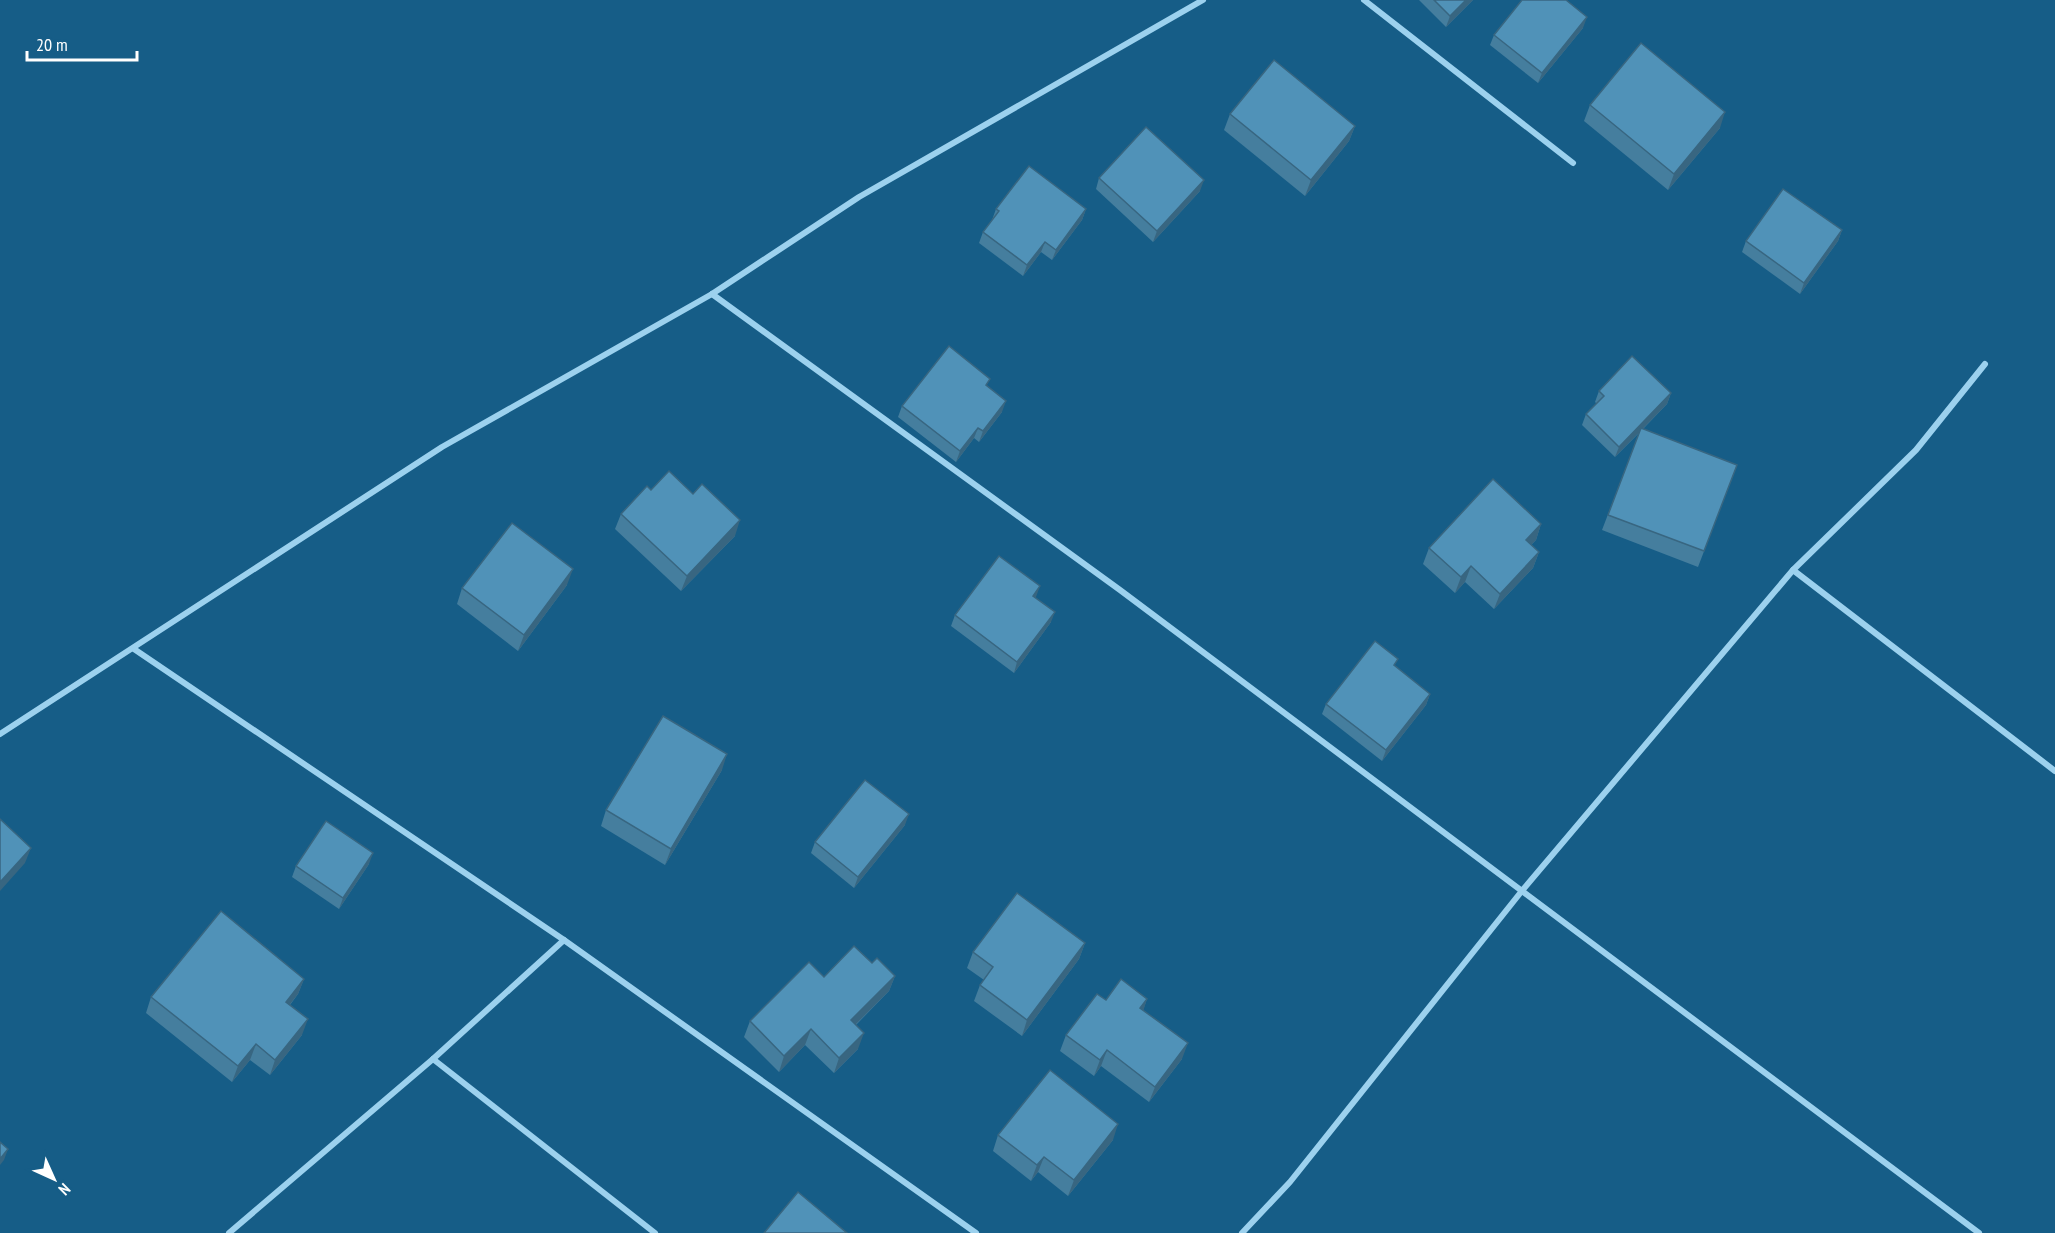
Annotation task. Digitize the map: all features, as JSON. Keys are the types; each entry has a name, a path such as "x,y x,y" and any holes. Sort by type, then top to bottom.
{"street":[{"path":"0,734 442,447 712,294 859,197 1203,0"},
{"path":"1364,0 1573,163"},
{"path":"712,294 1120,590 1979,1233"},
{"path":"1242,1233 1290,1182 1521,892 1793,570 1916,450 1985,364"},
{"path":"1793,570 2055,771"},
{"path":"134,649 564,940 976,1233"},
{"path":"229,1233 433,1059 564,940"},
{"path":"433,1059 655,1233"}],"building":[{"path":"1434,0 1466,0 1450,16"},
{"path":"1522,0 1566,0 1587,17 1542,73 1494,35"},
{"path":"1641,43 1725,112 1674,174 1590,105"},
{"path":"1274,60 1355,126 1311,180 1230,114"},
{"path":"1146,127 1204,180 1157,231 1099,178"},
{"path":"1029,166 1086,209 1056,250 1045,242 1027,265 983,232 999,211 996,209"},
{"path":"1783,189 1842,230 1804,283 1746,241"},
{"path":"949,346 990,379 986,385 1006,401 983,431 978,428 960,451 902,406"},
{"path":"1632,356 1671,393 1619,447 1586,414 1604,396 1599,391"},
{"path":"1641,428 1737,465 1704,551 1608,515"},
{"path":"669,471 693,494 702,484 740,520 687,576 621,514 647,486 651,490"},
{"path":"1493,479 1541,524 1526,540 1539,552 1500,594 1471,566 1461,577 1429,548"},
{"path":"512,523 573,569 524,635 462,588"},
{"path":"999,556 1040,586 1033,596 1055,612 1017,662 955,615"},
{"path":"1375,641 1398,659 1394,665 1430,694 1386,750 1326,704"},
{"path":"663,716 727,754 671,849 606,810"},
{"path":"865,780 909,814 858,877 815,842"},
{"path":"0,819 31,848 0,882"},
{"path":"326,821 373,853 343,898 296,866"},
{"path":"1017,893 1085,943 1027,1020 980,985 993,967 973,952"},
{"path":"221,911 304,979 286,1002 308,1019 275,1060 256,1044 238,1066 151,997"},
{"path":"854,946 872,963 877,958 895,976 851,1020 864,1033 839,1058 811,1029 784,1056 750,1021 809,962 824,977"},
{"path":"1121,979 1147,999 1140,1008 1188,1043 1155,1087 1107,1050 1100,1060 1066,1035 1097,994 1106,1000"},
{"path":"1050,1070 1118,1124 1074,1180 1044,1157 1037,1165 998,1135"},
{"path":"0,1142 8,1149 0,1159"},
{"path":"798,1192 847,1233 764,1233"}]}
